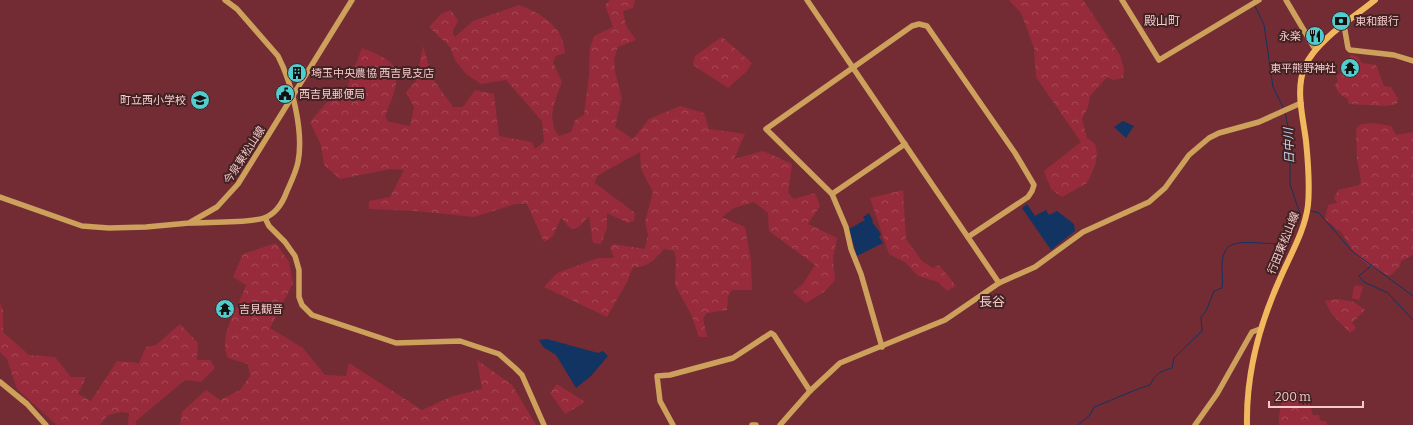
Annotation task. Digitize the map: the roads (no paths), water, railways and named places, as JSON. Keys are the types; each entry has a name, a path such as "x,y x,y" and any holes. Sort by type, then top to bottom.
{"main road":[{"name":"行田東松山線","path":"1247,425 1250,381 1260,329 1270,300 1307,212 1308,195 1306,143 1300,103 1301,79 1305,67 1315,49 1375,0"}],"street":[{"path":"189,223 265,218 278,209 298,163 300,143 291,85 278,56 237,9 225,0"},
{"name":"今泉東松山線","path":"0,197 67,222 92,227 146,227 189,223 217,207 238,184 352,0"},
{"path":"807,0 999,283"},
{"path":"1122,0 1159,60 1258,0"},
{"path":"1286,0 1315,49"},
{"path":"882,347 861,274 851,249 846,227 832,194 766,129 912,26 923,24 931,30 1015,153 1034,185 1028,196 968,237"},
{"path":"1344,25 1348,48 1350,50 1394,55 1413,61"},
{"path":"780,425 810,390 840,363 882,347 944,320 999,283 1035,267 1083,232 1149,202 1165,188 1189,155 1208,138 1219,133 1259,122 1300,103"},
{"path":"832,194 905,144"},
{"path":"265,218 269,226 285,242 295,256 299,270 299,297 302,305 312,316 396,343 460,341 499,354 522,375 544,425"},
{"path":"1194,425 1220,388 1252,332 1260,329"},
{"path":"673,425 660,401 657,376 670,375 733,358 771,333 774,335 810,390"},
{"path":"0,382 26,404 46,425"}],"water":[{"path":"1123,121 1134,126 1126,138 1114,127"},
{"path":"1027,204 1035,216 1046,210 1049,215 1057,211 1074,224 1075,231 1051,250 1022,208"},
{"path":"869,213 873,221 872,222 881,234 879,237 883,243 857,256 849,229 865,220 863,217"},
{"path":"547,339 598,353 603,351 608,356 591,376 576,388 556,355 543,347 539,340"}],"waterway":[{"name":"日中川","path":"1255,6 1264,25 1273,87 1283,107"},
{"path":"1078,425 1090,415 1094,407 1150,385 1154,378 1159,374 1172,368 1174,358 1202,331 1201,317 1206,311 1214,291 1222,288 1222,260 1225,251 1230,246 1236,243 1245,242 1273,244 1289,241 1300,214 1290,184 1290,137 1285,112"},
{"path":"1310,211 1319,213 1352,251 1413,296"},
{"path":"1372,265 1359,276 1364,282 1388,293 1413,320"}],"place":[{"name":"東和銀行","path":"1341,21"},
{"name":"永楽","path":"1315,36"},
{"name":"東平熊野神社","path":"1350,68"},
{"name":"埼玉中央農協 西吉見支店","path":"297,73"},
{"name":"西吉見郵便局","path":"285,94"},
{"name":"町立西小学校","path":"200,100"},
{"name":"吉見観音","path":"225,309"}],"district":[{"name":"殿山町","path":"1162,21"},
{"name":"長谷","path":"992,301"}]}
